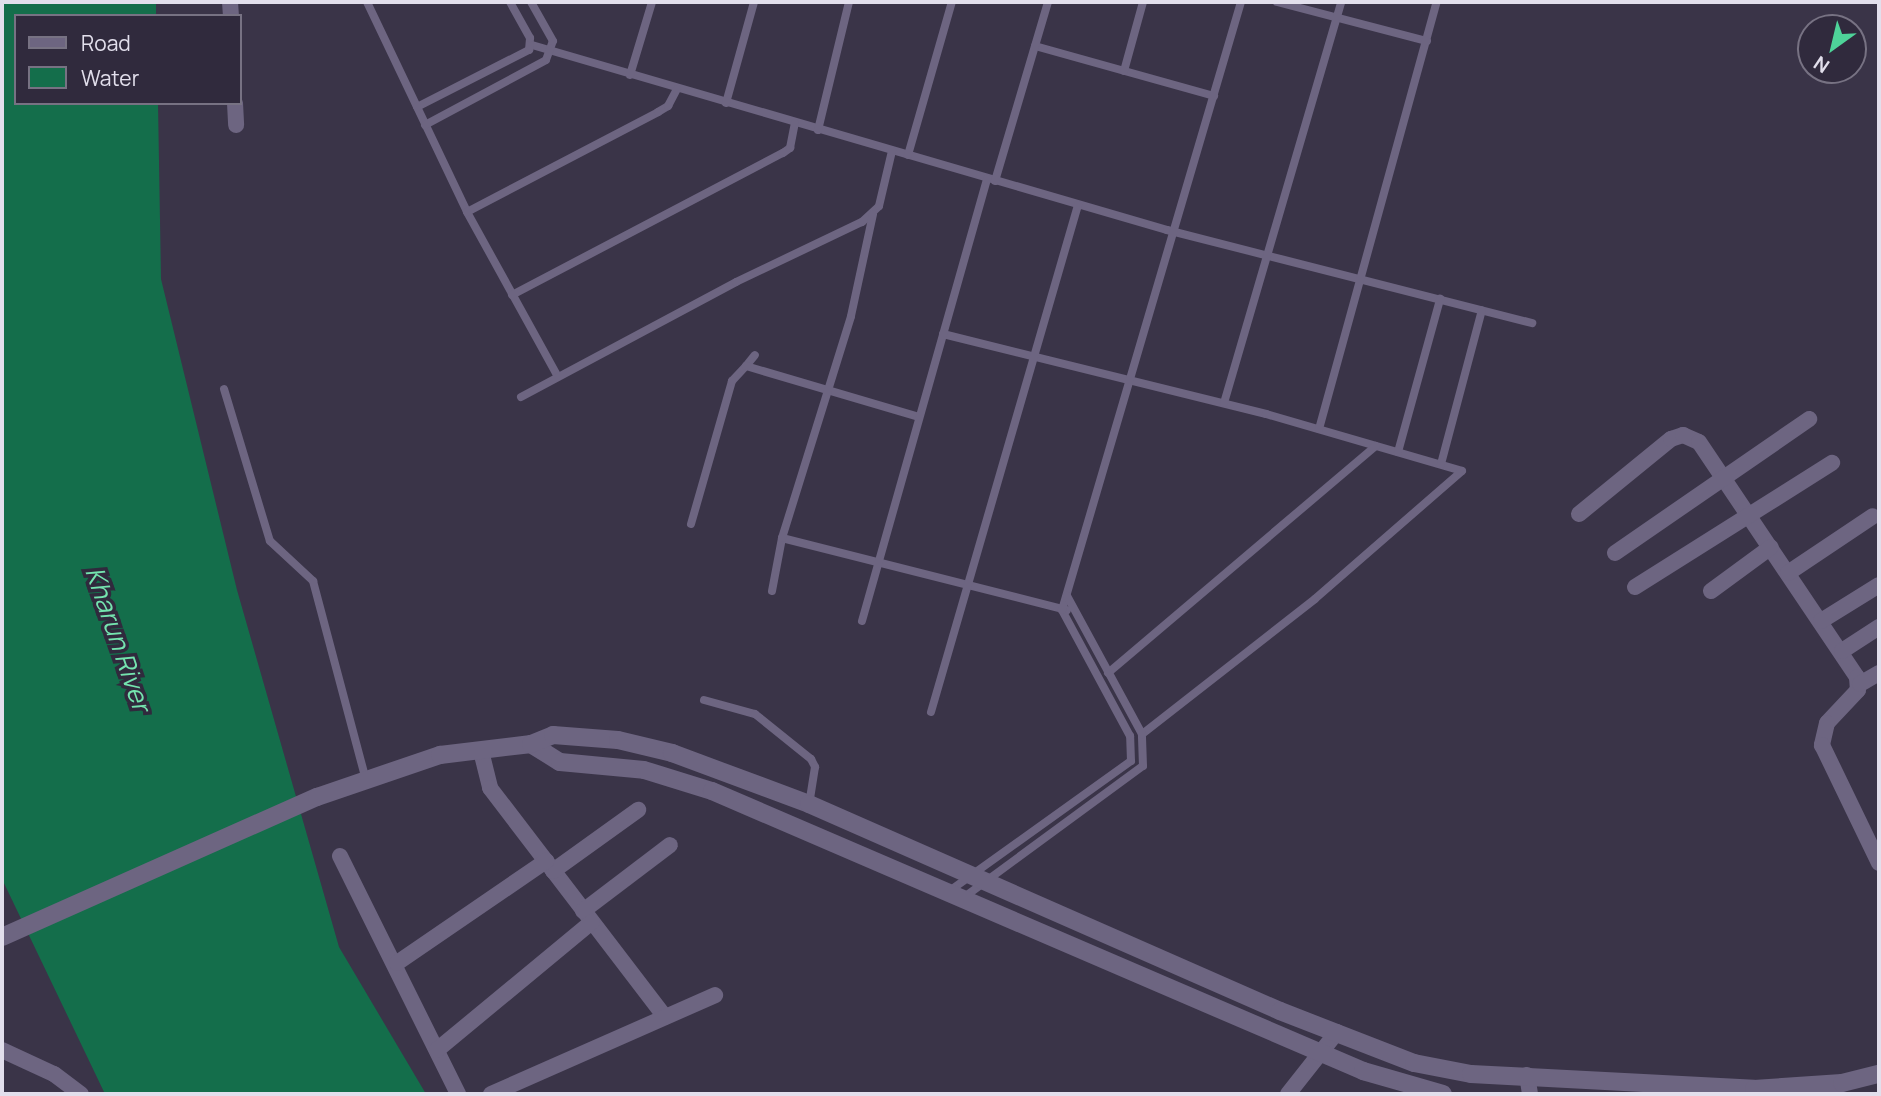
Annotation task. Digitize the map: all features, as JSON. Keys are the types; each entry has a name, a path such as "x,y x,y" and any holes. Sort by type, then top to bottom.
{"street":[{"path":"235,105 236,125"},
{"path":"1615,553 1809,419"},
{"path":"1579,514 1683,435 1699,442 1721,478 1842,651 1860,684"},
{"path":"1635,587 1832,463"},
{"path":"1788,573 1872,516"},
{"path":"1711,591 1770,547"},
{"path":"1821,621 1879,585"},
{"path":"1842,651 1879,627"},
{"path":"1879,673 1860,684 1827,723 1822,745 1879,863"},
{"path":"2,937 317,797 440,755 531,744 553,735 618,740 673,753 808,804 1413,1063 1471,1074 1754,1089 1842,1083 1879,1074"},
{"path":"531,744 560,762 644,770 712,791 1321,1054 1363,1071 1443,1094"},
{"path":"481,751 490,788 664,1017"},
{"path":"667,777 673,753"},
{"path":"397,963 638,810"},
{"path":"437,1050 670,845"},
{"path":"340,856 397,963 458,1094"},
{"path":"491,1094 715,995"},
{"path":"1288,1094 1337,1032"},
{"path":"2,1050 54,1074 81,1094"},
{"path":"1527,1075 1530,1094"}],"lane":[{"path":"367,2 467,212 558,377"},
{"path":"510,2 532,45 551,52 1176,233 1532,323"},
{"path":"531,2 548,29 551,52"},
{"path":"630,75 652,2"},
{"path":"726,103 754,2"},
{"path":"817,130 849,2"},
{"path":"908,155 952,2"},
{"path":"862,621 943,334 1048,2"},
{"path":"1124,71 1143,2"},
{"path":"953,897 1131,761 1130,736 1062,610 1176,233 1241,2"},
{"path":"1277,2 1427,41"},
{"path":"1224,403 1341,2"},
{"path":"1319,429 1437,2"},
{"path":"417,107 532,45"},
{"path":"1035,46 1214,96"},
{"path":"425,125 532,72 551,52"},
{"path":"467,212 658,112 668,106 677,89"},
{"path":"512,295 783,153 790,148 794,123"},
{"path":"772,591 782,538 862,274 873,214 883,195 892,151"},
{"path":"931,712 1078,205"},
{"path":"521,397 873,214"},
{"path":"1398,452 1440,299"},
{"path":"1441,464 1482,310"},
{"path":"943,334 1224,403 1462,471 1325,590 1142,734"},
{"path":"691,524 732,381 755,355"},
{"path":"746,366 919,416"},
{"path":"224,389 270,541 313,581 366,780"},
{"path":"1108,673 1376,446"},
{"path":"782,538 967,587 1062,610 1074,610"},
{"path":"953,897 978,877 1137,774 1145,756 1142,734 1067,596"},
{"path":"704,700 755,714 811,759 815,767 808,804"},
{"path":"1275,1094 1288,1094"}],"water":[{"name":"Kharun River","path":"2,2 156,2 156,14 14,14 14,105 158,105 161,279 237,590 339,947 426,1094 105,1094 2,879"}]}
